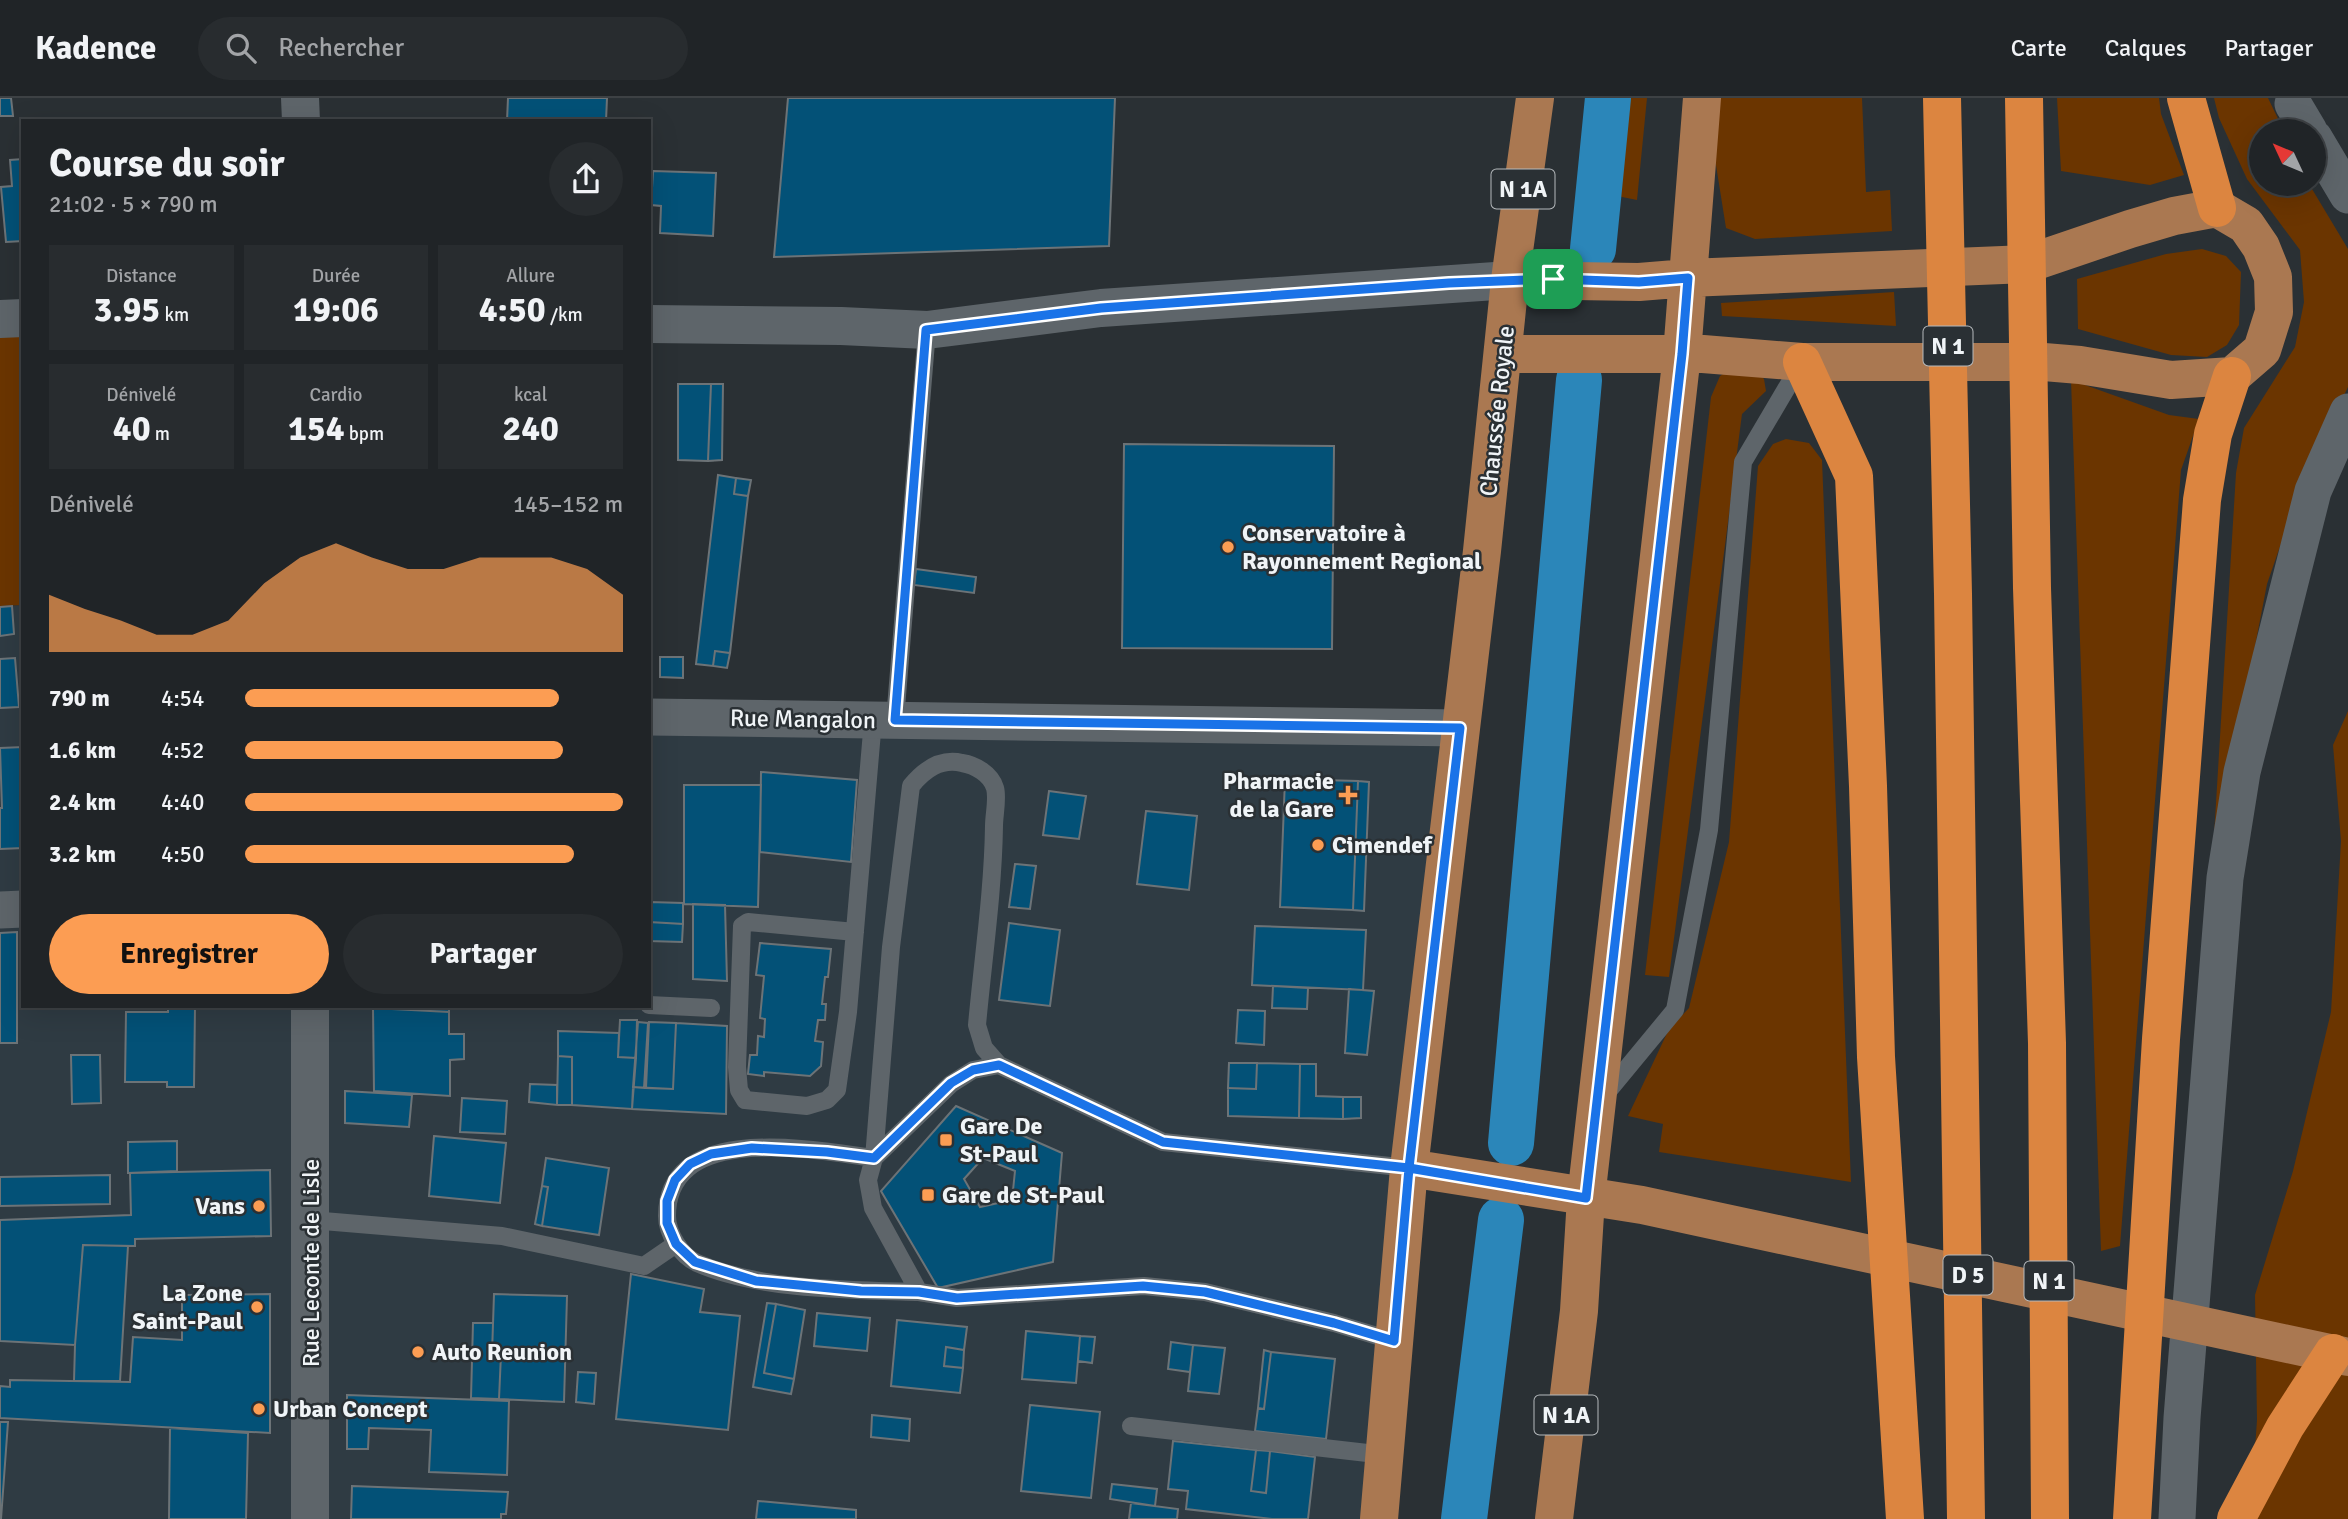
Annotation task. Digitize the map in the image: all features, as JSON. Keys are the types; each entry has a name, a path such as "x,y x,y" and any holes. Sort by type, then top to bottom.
{"highway":[{"name":"N 1","path":"1942,98 1954,594 1966,1519"},
{"name":"N 1","path":"2024,98 2032,587 2047,1043 2050,1519"},
{"path":"2186,98 2217,208"},
{"path":"1802,362 1854,476 1868,786 1876,1057 1905,1519"},
{"path":"2132,1519 2161,1039 2202,500 2213,434 2232,376"},
{"path":"2236,1519 2285,1427 2340,1355"}],"main road":[{"path":"300,98 301,119"},
{"name":"Chaussée Royale","path":"1379,1519 1409,1168 1510,280 1535,98"},
{"name":"N 1A","path":"1554,1519 1579,1311 1586,1198 1682,354 1702,98"},
{"path":"651,324 841,326 926,330 1101,308 1510,280 1639,282 2028,264 2130,229 2174,216 2217,208 2246,225 2261,247 2273,276 2274,312 2262,349 2232,376 2171,380 2044,362 1802,362 1682,354 1503,354"},
{"path":"0,319 21,318"},
{"name":"Rue Leconte de Lisle","path":"310,1008 310,1519"},
{"path":"1409,1168 1586,1198"},
{"name":"D 5","path":"1586,1198 1642,1205 2340,1355"}],"street":[{"path":"2326,158 2348,195"},
{"path":"2177,1519 2197,1211 2225,877 2242,772 2313,491 2348,412"},
{"name":"Rue Mangalon","path":"651,717 1460,728"},
{"path":"0,910 21,909"}],"lane":[{"path":"855,932 748,922 742,926 737,1068 739,1090 744,1100 807,1106 827,1100 837,1090 884,720 926,330"},
{"path":"1598,1103 1675,1010 1709,830 1743,462 1802,362"},
{"path":"919,1292 873,1208 868,1180 874,1158 891,947 911,786 922,773 937,764 954,761 971,765 986,774 995,788 994,845 976,1025 984,1048 999,1065 1163,1142 1409,1168"},
{"path":"651,1005 711,1009"},
{"path":"874,1158 951,1083 973,1070 999,1065"},
{"path":"874,1158 827,1152 752,1148 711,1154 690,1164 675,1180 667,1201 667,1223 676,1244 695,1262 756,1281 861,1291 919,1292 957,1298 1143,1286 1205,1292 1334,1323 1394,1341"},
{"path":"311,1220 502,1236 645,1266 676,1244"},
{"path":"1131,1426 1385,1455"}],"shaded area":[{"path":"1616,98 1647,98 1637,200 1607,194"},
{"path":"1715,98 1862,98 1866,192 1890,190 1892,231 1755,239 1726,228 1712,140"},
{"path":"2057,98 2159,98 2161,114 2184,175 2150,185 2061,171"},
{"path":"2214,98 2268,98 2278,119 2249,119 2249,182 2247,179 2219,118"},
{"path":"2260,196 2316,196 2348,249 2348,387 2304,477 2267,584 2212,869 2236,473 2244,428 2295,347 2304,302 2300,250"},
{"path":"2202,249 2226,256 2241,272 2239,325 2227,345 2207,357 2171,355 2078,329 2077,279 2166,254"},
{"path":"1894,292 1896,326 1722,316 1721,303"},
{"path":"21,318 21,605 0,606 0,319"},
{"path":"651,325 652,717 1460,728 1379,1519 0,1519 0,606 21,605 21,1008 651,1008"},
{"path":"1734,367 1753,367 1764,379 1766,391 1742,414 1669,977 1645,975 1711,397 1720,376"},
{"path":"2071,380 2169,415 2199,419 2181,470 2120,1246 2101,1251"},
{"path":"1786,439 1809,443 1822,460 1851,1182 1659,1152 1663,1124 1628,1116 1669,1029 1689,1008 1729,842 1758,466 1773,444"},
{"path":"2348,711 2348,1519 2250,1519 2257,1420 2255,1295 2293,1171 2331,1012 2341,841 2333,745"}],"building":[{"path":"0,98 11,98 13,116 0,116"},
{"path":"508,98 607,98 606,119 507,119"},
{"path":"788,98 1115,98 1109,246 774,257"},
{"path":"21,159 21,241 6,242 1,187 12,186 10,160"},
{"path":"653,171 716,173 713,236 660,233 661,206 651,205"},
{"path":"678,384 711,384 708,461 678,460"},
{"path":"711,384 723,384 722,460 708,461"},
{"name":"Conservatoire à Rayonnement Regional","path":"1124,444 1334,446 1332,649 1122,648"},
{"path":"718,475 736,478 734,494 748,496 730,653 715,651 713,666 696,664"},
{"path":"736,478 751,480 748,496 734,494"},
{"path":"916,569 976,577 974,593 914,585"},
{"path":"12,606 14,634 0,636 0,607"},
{"path":"715,651 730,653 727,668 713,666"},
{"path":"660,657 683,657 683,678 660,677"},
{"path":"15,658 19,707 0,708 0,659"},
{"path":"21,747 21,848 0,849 0,748"},
{"path":"761,772 857,780 851,862 760,852"},
{"path":"1285,779 1358,781 1353,910 1280,907"},
{"path":"1358,781 1369,782 1364,911 1353,910"},
{"path":"684,785 761,785 758,907 684,904"},
{"path":"1049,791 1086,796 1079,839 1043,835"},
{"path":"1146,811 1197,816 1189,890 1137,884"},
{"path":"1015,864 1036,866 1030,909 1009,907"},
{"path":"651,902 683,903 683,924 651,922"},
{"path":"693,904 725,905 727,981 693,979"},
{"path":"651,922 683,924 682,942 651,941"},
{"path":"1009,923 1060,930 1050,1006 999,1000"},
{"path":"1255,926 1366,930 1363,990 1252,985"},
{"path":"17,932 17,1043 0,1043 0,933"},
{"path":"760,943 831,949 822,1004 826,1004 825,1020 818,1020 815,1041 823,1042 821,1066 810,1076 764,1072 764,1076 748,1074 750,1055 757,1055 758,1036 764,1037 765,1019 760,1018 764,976 756,975"},
{"path":"1273,986 1308,988 1307,1009 1272,1008"},
{"path":"1349,989 1374,991 1367,1055 1345,1053"},
{"path":"168,1008 195,1008 194,1087 167,1087 167,1082 125,1082 126,1012 168,1012"},
{"path":"373,1008 449,1008 449,1012"},
{"path":"373,1008 449,1012 449,1034 464,1034 464,1059 450,1060 450,1096 374,1091"},
{"path":"1238,1010 1265,1011 1264,1045 1236,1043"},
{"path":"620,1020 637,1020 636,1058 618,1057"},
{"path":"638,1022 648,1023 644,1088 633,1087"},
{"path":"649,1022 676,1023 673,1089 646,1088"},
{"path":"676,1023 727,1026 726,1114 632,1109 633,1087 673,1089"},
{"path":"558,1031 619,1033 618,1057 636,1058 632,1109 572,1105 572,1057 558,1056"},
{"path":"71,1055 100,1055 101,1103 72,1104"},
{"path":"558,1056 572,1057 572,1105 557,1105"},
{"path":"1229,1063 1257,1063 1256,1089 1228,1088"},
{"path":"1257,1063 1300,1064 1299,1118 1228,1116 1228,1088 1256,1089"},
{"path":"1300,1064 1316,1064 1316,1096 1343,1097 1343,1119 1299,1118"},
{"path":"530,1084 557,1085 557,1105 529,1102"},
{"path":"345,1091 412,1095 409,1127 345,1123"},
{"path":"1343,1097 1361,1097 1361,1118 1343,1119"},
{"path":"462,1098 507,1101 505,1134 460,1132"},
{"name":"Gare de St-Paul","path":"956,1106 1062,1153 1053,1262 938,1288 881,1191","holes":["983,1158 1015,1171 1012,1200 980,1207 964,1179"]},
{"path":"434,1136 506,1143 500,1203 429,1196"},
{"path":"177,1141 177,1171 128,1173 128,1142"},
{"path":"546,1158 609,1168 599,1235 542,1226 548,1187 542,1186"},
{"path":"270,1170 271,1236 135,1239 135,1246 83,1245 75,1345 0,1341 0,1220 131,1215 130,1173"},
{"path":"110,1175 110,1204 0,1206 0,1177"},
{"path":"542,1186 548,1187 542,1226 535,1224"},
{"path":"83,1245 128,1246 120,1381 74,1381"},
{"path":"631,1274 704,1289 700,1312 740,1316 728,1430 616,1419"},
{"path":"270,1294 270,1433 0,1418 0,1386 10,1387 10,1380 130,1382 133,1337 182,1340 182,1295"},
{"path":"494,1294 567,1296 564,1402 499,1399 501,1354 492,1354"},
{"path":"767,1303 776,1304 764,1373 794,1379 791,1394 753,1387"},
{"path":"776,1304 805,1310 794,1379 764,1373"},
{"path":"817,1313 870,1318 867,1351 814,1346"},
{"path":"897,1320 967,1327 964,1350 946,1347 944,1366 963,1368 960,1393 891,1386"},
{"path":"473,1323 493,1323 492,1354 501,1354 499,1399 471,1398"},
{"path":"1026,1331 1080,1336 1076,1383 1022,1379"},
{"path":"1080,1336 1095,1337 1092,1363 1078,1361"},
{"path":"1171,1342 1193,1345 1190,1372 1168,1369"},
{"path":"1193,1345 1225,1348 1219,1394 1188,1391"},
{"path":"946,1347 964,1350 963,1368 944,1366"},
{"path":"1264,1350 1271,1352 1264,1409 1258,1408"},
{"path":"1271,1352 1335,1359 1326,1439 1255,1431 1258,1408 1264,1409"},
{"path":"578,1372 596,1373 594,1404 576,1402"},
{"path":"347,1395 509,1401 507,1475 429,1472 431,1430 369,1428 368,1449 347,1449"},
{"path":"1030,1405 1100,1412 1091,1498 1021,1491"},
{"path":"872,1415 910,1419 909,1441 871,1437"},
{"path":"0,1422 8,1422 1,1519 0,1519"},
{"path":"170,1428 248,1433 246,1519 169,1519"},
{"path":"1173,1441 1256,1450 1251,1491 1266,1493 1270,1451 1315,1457 1308,1519 1272,1519 1186,1509 1188,1491 1168,1489"},
{"path":"1256,1450 1270,1451 1266,1493 1251,1491"},
{"path":"1112,1484 1157,1489 1155,1506 1110,1499"},
{"path":"352,1486 508,1492 506,1514 501,1514 501,1519 351,1519"},
{"path":"758,1501 856,1510 856,1519 756,1519"},
{"path":"1131,1503 1178,1509 1177,1519 1129,1519"}],"waterway":[{"path":"1593,249 1608,98"},
{"path":"1511,1143 1579,380"},
{"path":"1464,1519 1501,1220"}],"place":[{"name":"Conservatoire à Rayonnement Regional","path":"1228,547"},
{"name":"Pharmacie de la Gare","path":"1348,795"},
{"name":"Cimendef","path":"1318,845"},
{"name":"Gare De St-Paul","path":"946,1140"},
{"name":"Gare de St-Paul","path":"928,1195"},
{"name":"Vans","path":"259,1206"},
{"name":"La Zone Saint-Paul","path":"257,1307"},
{"name":"Auto Reunion","path":"418,1352"},
{"name":"Urban Concept","path":"259,1409"}],"route":[{"path":"1553,279 1449,283 1101,308 926,330 895,720 1460,728 1409,1168 1163,1142 999,1065 973,1070 951,1083 874,1158 827,1152 752,1148 711,1154 690,1164 675,1180 667,1201 667,1223 676,1244 695,1262 756,1281 861,1291 919,1292 957,1298 1143,1286 1205,1292 1334,1323 1394,1341 1409,1168 1586,1198 1682,354 1688,278 1639,282 1553,279"}]}
